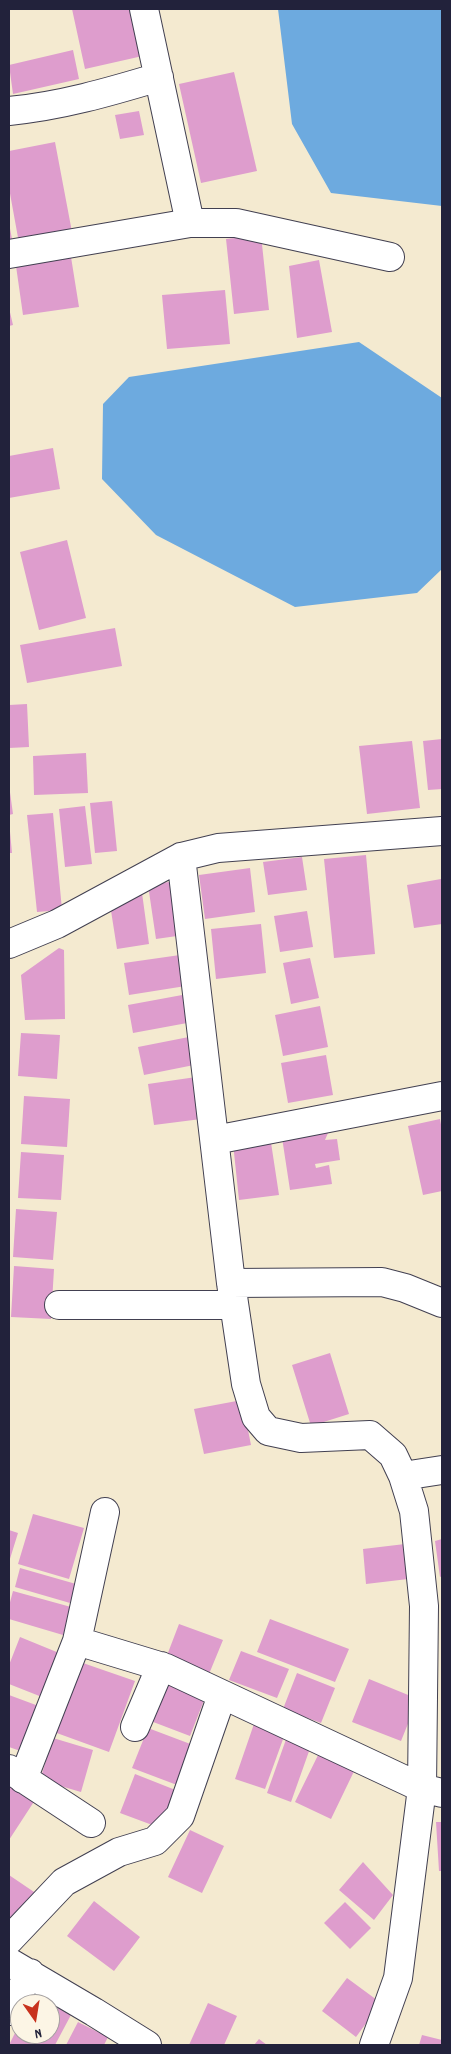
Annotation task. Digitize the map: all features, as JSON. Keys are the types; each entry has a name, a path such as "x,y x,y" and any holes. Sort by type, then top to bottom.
{"street":[{"path":"144,9 190,223"},
{"path":"9,111 45,107 86,99 159,77"},
{"path":"9,254 190,223 236,223 390,257"},
{"path":"9,944 57,924 181,857 218,848 442,831"},
{"path":"181,857 232,1294 246,1384 256,1417 268,1430 301,1438 370,1434 393,1455 403,1476 414,1511 424,1606 432,1791 398,1978 374,2045"},
{"path":"215,1140 442,1096"},
{"path":"59,1305 382,1282 405,1288 442,1303"},
{"path":"403,1476 442,1470"},
{"path":"91,1823 16,1774 77,1641 105,1512"},
{"path":"77,1641 161,1666 432,1791"},
{"path":"135,1727 161,1666"},
{"path":"9,1940 64,1882 119,1852 155,1841 180,1816 222,1695"},
{"path":"9,2012 19,1968 147,2045"}],"water":[{"path":"278,9 442,9 442,206 331,193 292,124"},
{"path":"359,342 442,398 442,569 417,593 295,607 156,535 102,479 103,404 129,377"}],"building":[{"path":"72,9 137,9 147,55 85,69"},
{"path":"73,50 79,79 13,94 9,65"},
{"path":"234,72 257,171 201,183 179,84"},
{"path":"139,111 144,135 120,139 115,115"},
{"path":"55,142 72,232 19,243 9,188 9,151"},
{"path":"9,223 14,250 9,251"},
{"path":"261,235 269,310 234,314 226,239"},
{"path":"71,257 79,307 23,315 16,266"},
{"path":"319,260 332,332 297,338 289,266"},
{"path":"225,290 230,344 167,349 162,295"},
{"path":"9,308 13,325 9,326"},
{"path":"53,448 60,489 9,498 9,456"},
{"path":"67,540 86,618 39,630 20,552"},
{"path":"115,628 122,666 27,683 20,645"},
{"path":"27,704 29,747 9,748 9,705"},
{"path":"442,739 442,789 428,790 423,741"},
{"path":"412,741 420,808 367,814 359,746"},
{"path":"86,753 88,793 34,795 33,756"},
{"path":"9,785 13,814 9,815"},
{"path":"112,801 117,851 95,853 90,803"},
{"path":"85,806 92,864 65,867 59,809"},
{"path":"53,813 62,910 37,912 27,815"},
{"path":"9,821 12,853 9,853"},
{"path":"366,855 375,954 334,958 324,859"},
{"path":"302,857 307,890 268,895 263,862"},
{"path":"250,868 255,912 205,919 199,875"},
{"path":"441,879 442,924 414,928 407,885"},
{"path":"176,881 184,935 156,939 148,885"},
{"path":"142,893 149,944 117,949 109,898"},
{"path":"307,911 313,947 280,952 274,916"},
{"path":"261,924 266,973 216,979 211,929"},
{"path":"59,948 64,950 65,1019 25,1020 21,975"},
{"path":"187,954 192,985 129,995 124,963"},
{"path":"310,958 319,998 291,1004 283,963"},
{"path":"193,993 198,1021 133,1033 128,1005"},
{"path":"320,1006 328,1047 283,1056 275,1015"},
{"path":"21,1033 60,1035 57,1079 18,1076"},
{"path":"199,1035 204,1063 144,1075 138,1047"},
{"path":"326,1055 333,1095 288,1103 281,1063"},
{"path":"203,1076 209,1118 154,1125 148,1084"},
{"path":"24,1096 70,1099 67,1147 21,1144"},
{"path":"440,1119 442,1130 442,1191 423,1195 408,1126"},
{"path":"327,1125 328,1133 325,1140 337,1139 340,1160 315,1164 316,1168 329,1165 332,1184 290,1190 281,1131"},
{"path":"270,1136 279,1195 239,1200 233,1143"},
{"path":"21,1152 64,1155 61,1200 18,1198"},
{"path":"16,1209 57,1212 53,1260 13,1257"},
{"path":"14,1266 54,1269 51,1319 11,1317"},
{"path":"330,1353 349,1414 311,1426 292,1365"},
{"path":"242,1400 251,1445 204,1454 194,1409"},
{"path":"33,1514 84,1528 69,1579 18,1564"},
{"path":"9,1530 18,1533 9,1562"},
{"path":"442,1539 442,1576 440,1577 435,1541"},
{"path":"405,1544 408,1579 366,1584 363,1549"},
{"path":"20,1568 76,1584 70,1603 15,1587"},
{"path":"13,1591 71,1607 63,1635 9,1619 9,1606"},
{"path":"270,1619 349,1649 335,1682 257,1652"},
{"path":"179,1624 223,1640 209,1674 166,1658"},
{"path":"20,1637 64,1655 47,1699 9,1684 9,1665"},
{"path":"241,1651 289,1669 277,1698 229,1680"},
{"path":"80,1662 135,1681 109,1752 54,1732"},
{"path":"297,1673 335,1688 321,1723 283,1709"},
{"path":"166,1674 208,1690 190,1736 148,1720"},
{"path":"369,1679 418,1699 401,1741 352,1722"},
{"path":"9,1695 44,1708 26,1753 9,1747"},
{"path":"255,1721 286,1731 265,1789 235,1779"},
{"path":"148,1728 193,1745 177,1785 132,1768"},
{"path":"289,1731 313,1740 291,1802 267,1793"},
{"path":"53,1738 93,1750 81,1792 40,1780"},
{"path":"322,1747 358,1763 331,1819 295,1802"},
{"path":"135,1774 178,1791 163,1829 120,1813"},
{"path":"9,1779 37,1797 9,1840"},
{"path":"436,1822 442,1822 442,1871 439,1871"},
{"path":"190,1830 224,1846 202,1893 168,1877"},
{"path":"363,1862 393,1895 374,1920 339,1890"},
{"path":"9,1875 37,1894 9,1937"},
{"path":"94,1901 140,1937 114,1971 67,1936"},
{"path":"345,1902 371,1928 350,1949 324,1923"},
{"path":"347,1978 381,2003 356,2037 322,2011"},
{"path":"208,2003 237,2016 224,2045 189,2045"},
{"path":"60,2007 72,2013 60,2036"},
{"path":"78,2022 108,2037 104,2045 66,2045"},
{"path":"422,2035 442,2040 442,2045 419,2045"},
{"path":"259,2039 267,2045 254,2045"},
{"path":"10,2043 56,2044 55,2045 9,2045"}]}
